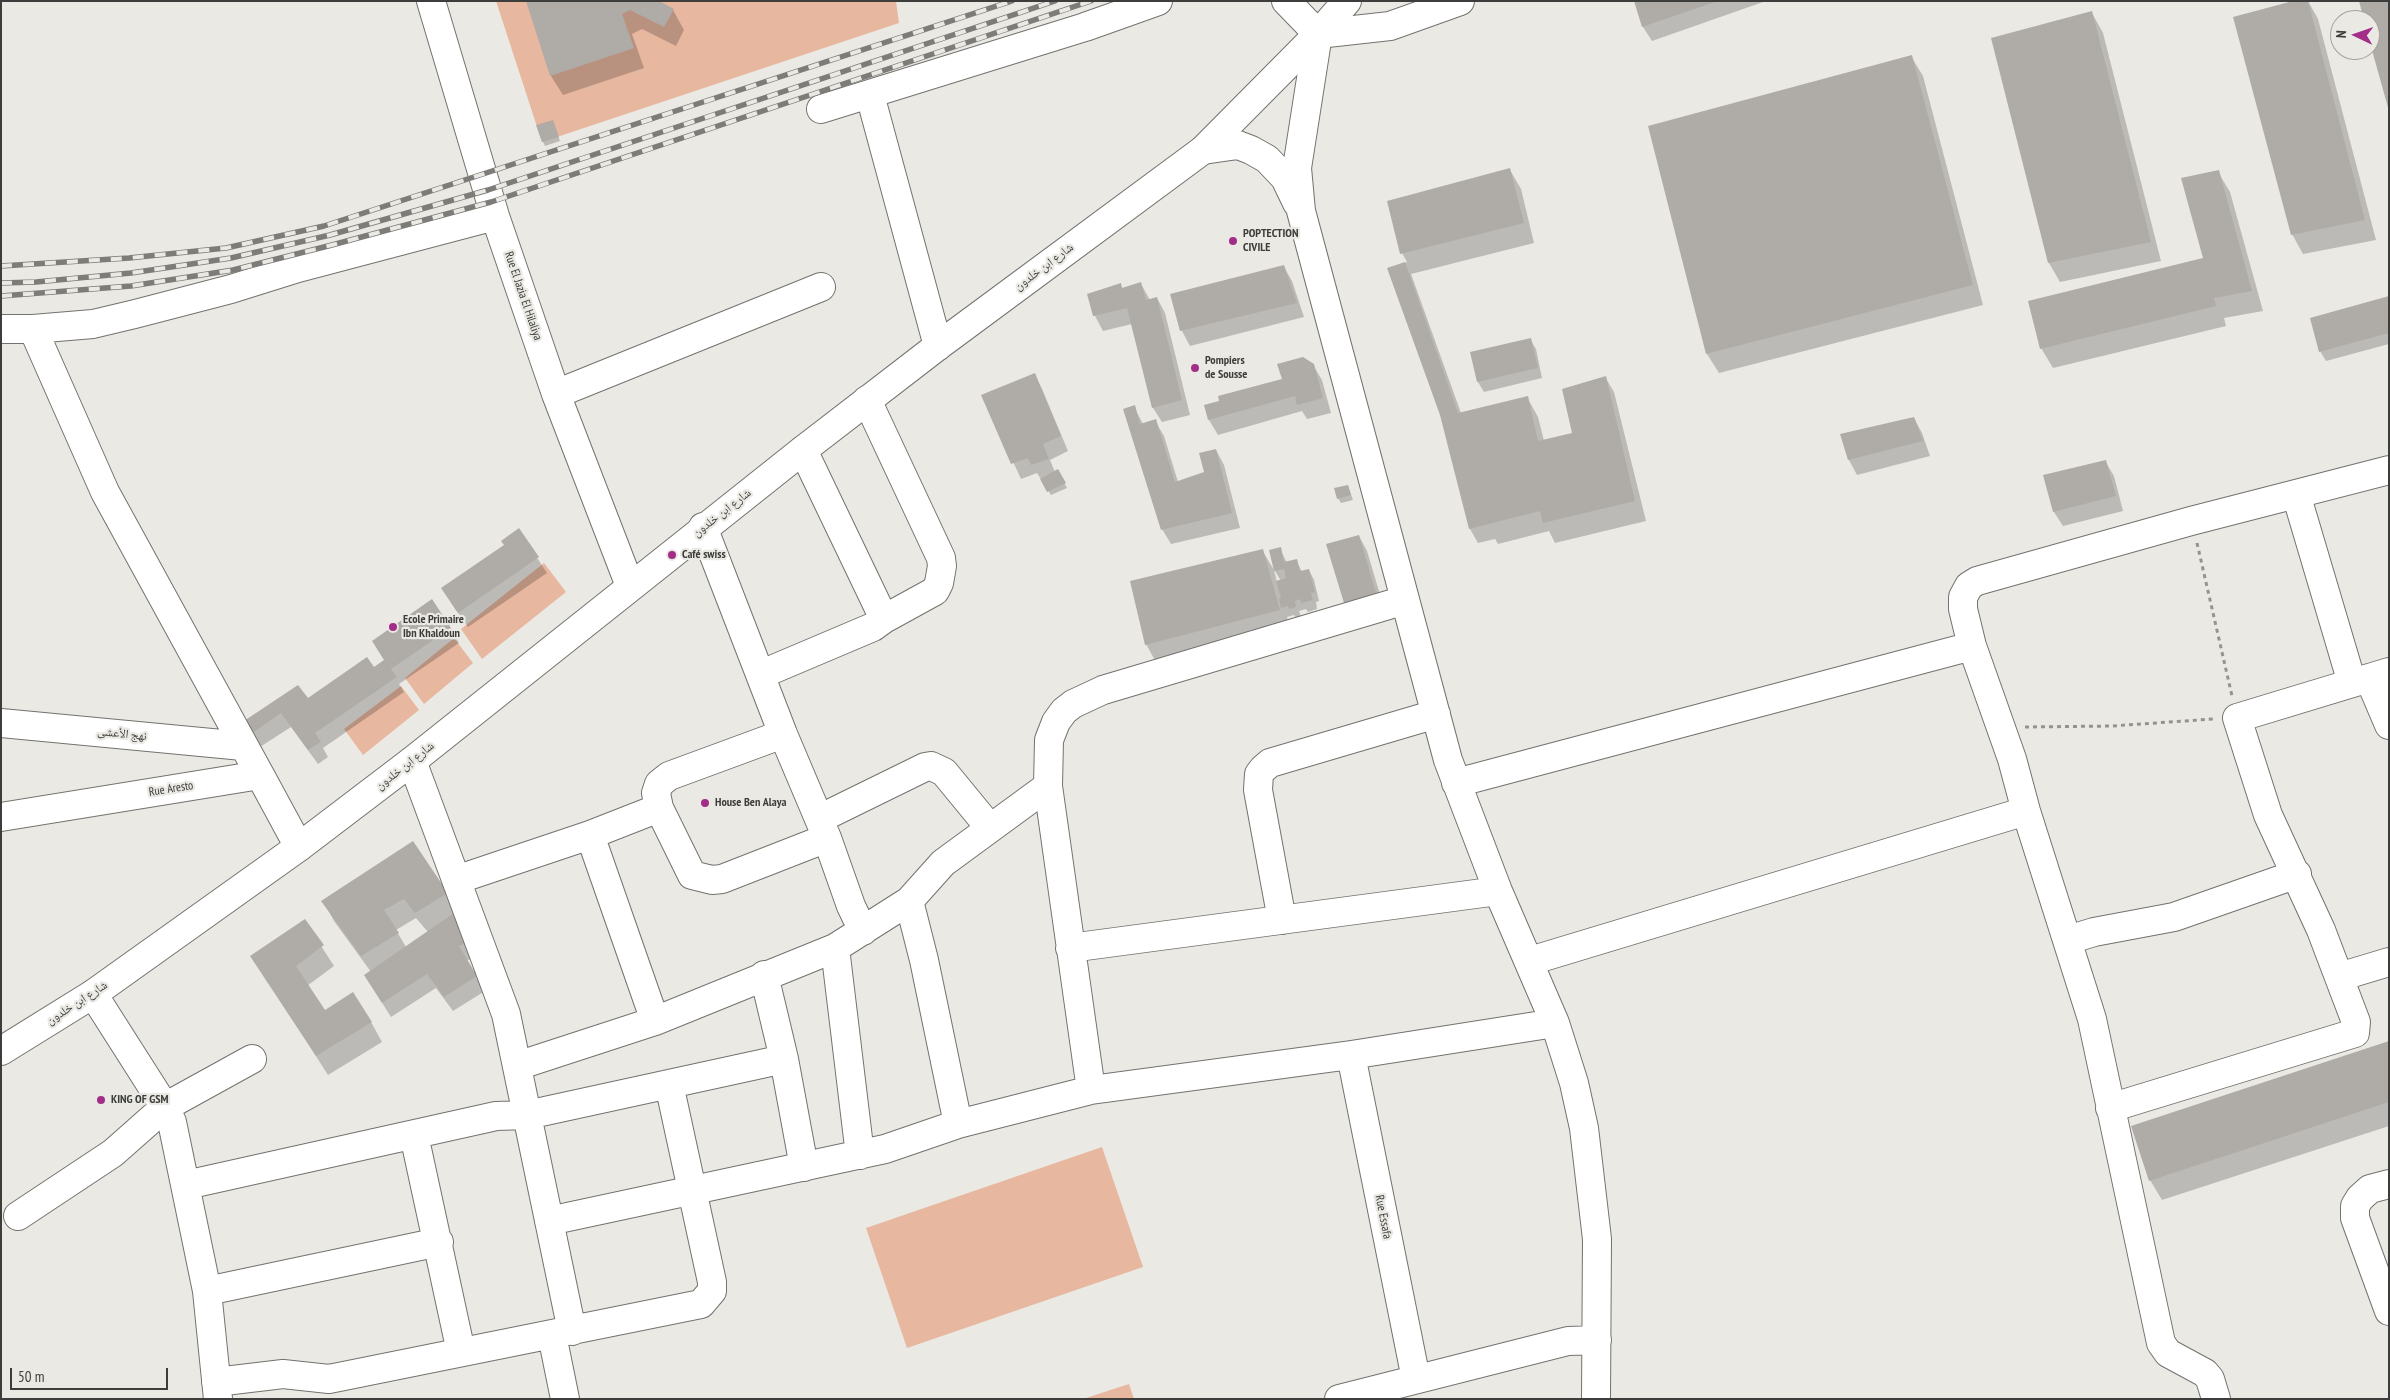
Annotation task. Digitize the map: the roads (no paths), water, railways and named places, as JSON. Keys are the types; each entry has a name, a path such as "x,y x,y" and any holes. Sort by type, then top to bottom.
{"street":[{"name":"Rue El Jazia El Hilaliya","path":"431,1 495,216 556,394 630,586"},
{"path":"822,109 1086,27 1158,1"},
{"path":"1286,1 1318,34"},
{"name":"شارع ابن خلدون","path":"1,1051 93,994 299,847 412,761 703,527 867,400 1203,150 1318,34 1347,1"},
{"path":"1318,34 1390,26 1460,1"},
{"path":"1318,34 1297,168 1301,211 1456,783 1498,891 1555,1022 1576,1092 1592,1180 1597,1240 1596,1399"},
{"path":"870,95 938,346"},
{"path":"1203,150 1238,145 1259,155 1284,178 1301,211"},
{"path":"1,328 32,329 93,324 231,289 298,268 495,216"},
{"path":"556,394 821,287"},
{"path":"32,329 105,492 299,847"},
{"path":"762,674 873,627 935,591 939,583 942,566 941,558 867,400"},
{"path":"803,450 884,619"},
{"path":"2216,1399 2210,1379 2205,1373 2168,1353 2161,1343 2092,1019 2026,811 2012,759 1972,646 1963,597 1969,586 1977,581 2192,521 2389,470"},
{"path":"2296,494 2389,725"},
{"path":"703,527 823,828 851,906 863,931"},
{"path":"1091,1090 1048,786 1049,740 1052,729 1064,711 1073,704 1103,690 1405,600"},
{"path":"1456,783 1972,646"},
{"path":"2110,1108 2355,1033 2356,1022 2339,977 2297,874 2268,815 2237,718 2370,677"},
{"path":"1282,920 1258,790 1259,774 1270,763 1436,714"},
{"name":"نهج الأعشى","path":"1,723 244,746"},
{"path":"784,734 669,776 658,784 656,793 659,808 692,875 706,879 722,879 823,828 925,767 931,766 944,772 990,828"},
{"path":"412,761 506,1014 549,1221 562,1333 565,1399"},
{"name":"Rue Aresto","path":"1,817 260,775"},
{"path":"517,1066 655,1021 764,975 835,948 909,901 943,864 1048,786"},
{"path":"456,880 590,835 659,808"},
{"path":"1530,961 2026,811"},
{"path":"590,835 655,1021"},
{"path":"2068,940 2094,932 2174,918 2297,874"},
{"path":"1070,948 1498,891"},
{"path":"909,901 924,960 958,1124"},
{"path":"835,948 860,1155"},
{"path":"2339,977 2389,962"},
{"path":"764,975 784,1059 804,1167"},
{"path":"93,994 165,1107 172,1122 206,1291 212,1393 283,1374 331,1389 461,1352 701,1304 712,1291 712,1282 669,1084"},
{"path":"549,1221 885,1150 958,1124 1091,1090 1351,1055 1555,1022"},
{"name":"Rue Essafa","path":"1351,1055 1416,1379"},
{"path":"18,1216 113,1153 165,1107 252,1059"},
{"path":"186,1185 496,1116 527,1115 784,1059"},
{"path":"414,1135 439,1242 461,1352"},
{"path":"2389,1184 2370,1189 2360,1198 2355,1206 2354,1218 2389,1312"},
{"path":"206,1291 439,1242"},
{"path":"1339,1399 1568,1341 1597,1340"}],"railway":[{"path":"1,266 129,258 226,248 324,226 1012,1"},
{"path":"1,283 36,282 131,273 231,258 330,235 488,190 1055,1"},
{"path":"1,296 131,286 233,270 491,202 1091,1"}],"place":[{"name":"POPTECTION CIVILE","path":"1233,241"},
{"name":"Pompiers de Sousse","path":"1195,368"},
{"name":"Café swiss","path":"672,555"},
{"name":"Ecole Primaire Ibn Khaldoun","path":"393,627"},
{"name":"House Ben Alaya","path":"705,803"},
{"name":"KING OF GSM","path":"101,1100"}]}
